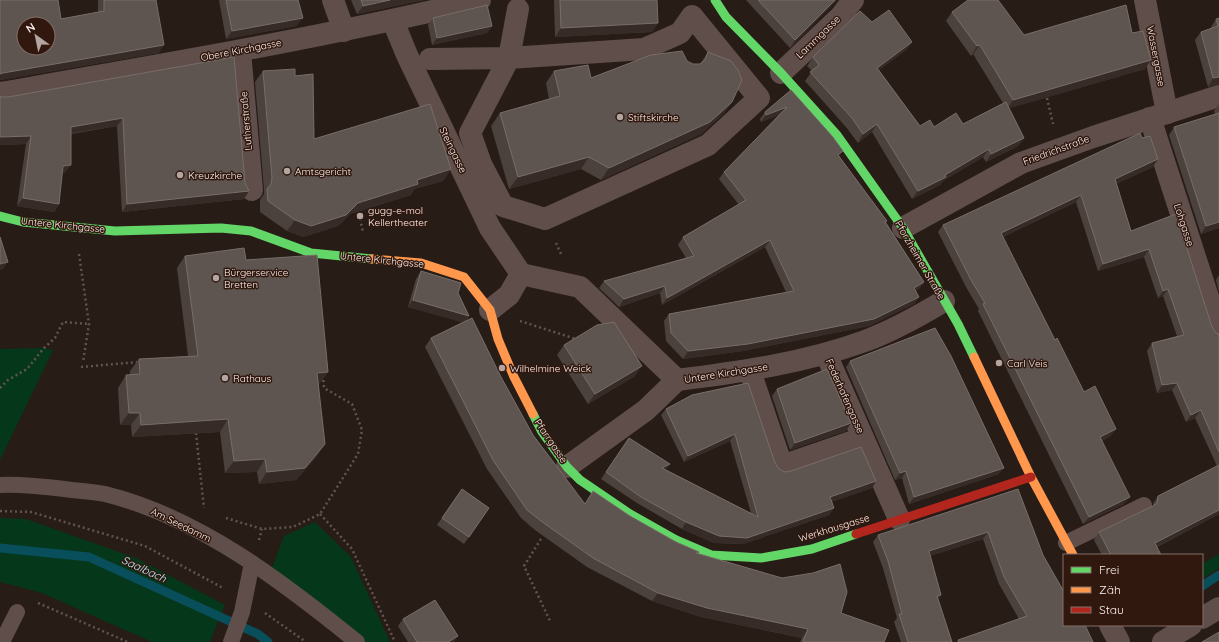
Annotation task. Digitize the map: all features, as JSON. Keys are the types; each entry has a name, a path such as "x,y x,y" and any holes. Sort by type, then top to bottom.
{"street":[{"path":"333,0 344,31"},
{"name":"Obere Kirchgasse","path":"0,93 240,51 344,31 480,0"},
{"name":"Pforzheimer Straße","path":"715,0 726,17 781,72 837,135 904,228 958,324 1031,477 1069,549"},
{"name":"Lammgasse","path":"781,72 841,16 853,0"},
{"name":"Wassergasse","path":"1145,0 1159,116"},
{"path":"430,59 509,58 644,49 676,36 680,33 692,16 759,98 708,145 544,219 502,206 481,164 470,134 509,58 518,9"},
{"name":"Steingasse","path":"393,21 407,55 490,228 521,274"},
{"path":"676,36 684,57"},
{"name":"Lutherstraße","path":"240,51 252,190"},
{"name":"Friedrichstraße","path":"904,228 1021,163 1059,148 1219,96"},
{"name":"Lohgasse","path":"1159,116 1219,332"},
{"name":"Untere Kirchgasse","path":"0,216 23,222 115,231 221,228 251,231 311,253 421,263 464,277 490,310"},
{"path":"490,310 509,295 521,274"},
{"name":"Untere Kirchgasse","path":"521,274 564,285 580,287 677,380 750,371 826,354 866,341 944,301"},
{"name":"Pfarrgasse","path":"490,310 498,339 542,432 567,467 646,410 677,380"},
{"name":"Federhafengasse","path":"826,354 899,519"},
{"name":"Federhafengasse","path":"750,371 782,466 863,438"},
{"name":"Werkhausgasse","path":"567,467 580,480 630,514 676,540 711,555 761,558 812,549 899,519 1031,477"},
{"path":"1203,617 1219,608"},
{"path":"1111,626 1119,642"},
{"path":"1163,642 1189,626"}],"lane":[{"name":"Am Seedamm","path":"0,485 26,484 105,494 146,507 196,530 252,563 326,616 357,642"},
{"path":"1069,549 1144,505"},
{"path":"231,640 243,605 252,563"},
{"path":"2,642 17,612"}],"path":[{"path":"74,228 82,266 89,324 84,362"},
{"path":"490,310 581,341"},
{"path":"0,388 8,380 27,369 44,348 56,338 63,322 89,324"},
{"path":"81,367 141,362"},
{"path":"205,511 262,529 293,527 320,514 358,454 362,430 352,404 324,388 322,374"},
{"path":"196,433 205,511 196,530"},
{"path":"0,511 31,512 145,546 306,642"},
{"path":"320,514 352,549 395,642"},
{"path":"541,539 524,566 551,623"},
{"path":"17,612 35,602 128,642"}],"green space":[{"path":"44,348 53,350 0,460 0,349"},
{"path":"0,518 26,519 136,558 225,605 210,642 152,642 42,593 0,582"},
{"path":"315,522 351,557 390,642 366,642 272,568 284,536"},
{"path":"1219,554 1219,568 1203,578 1203,563"}],"building":[{"path":"0,0 58,0 61,19 104,11 104,0 156,0 164,45 0,74"},
{"path":"226,0 298,0 303,18 232,31"},
{"path":"361,0 390,0 363,6"},
{"path":"560,0 657,0 658,23 561,28"},
{"path":"758,0 835,0 795,40"},
{"path":"968,0 998,0 1024,35 1126,5 1132,33 1143,31 1151,60 1013,100 980,45 977,46 952,12"},
{"path":"487,5 492,26 437,38 433,18"},
{"path":"889,10 912,42 877,68 920,126 930,120 934,127 956,113 963,124 1006,102 1024,138 991,154 989,149 945,175 946,177 918,191 877,124 863,134 852,118 810,72 819,65 813,57 860,11 872,22"},
{"path":"1219,18 1219,77 1213,78 1201,32 1218,26 1216,19"},
{"name":"Stiftskirche","path":"682,51 687,61 693,64 700,64 705,60 708,52 731,61 738,70 742,80 732,102 710,122 609,168 589,157 518,177 500,113 560,96 554,71 588,65 591,78 651,55"},
{"path":"234,57 245,183 249,191 127,204 123,118 71,127 71,165 63,166 59,204 23,198 31,136 0,137 0,96 8,97"},
{"path":"295,69 295,76 313,74 314,139 430,104 451,169 417,180 418,184 358,203 346,215 311,226 295,220 268,201 267,189 271,184 272,178 263,71"},
{"path":"791,90 832,136 843,151 838,155 887,221 885,222 924,282 914,288 919,297 874,319 748,344 688,351 671,333 669,314 794,291 770,240 667,298 665,286 624,299 604,281 694,256 683,237 746,200 724,172 787,107 766,115 765,112"},
{"path":"1219,113 1219,222 1206,226 1174,127"},
{"path":"1140,133 1142,138 1150,136 1158,159 1115,179 1131,231 1176,214 1212,327 1216,333 1219,334 1219,452 1201,410 1191,415 1177,383 1162,385 1152,343 1184,335 1168,289 1163,291 1149,249 1103,264 1081,195 1001,233 1055,340 1057,338 1084,392 1095,386 1116,429 1100,437 1130,497 1089,517 983,304 985,303 971,280 943,225"},
{"path":"0,237 8,262 0,264"},
{"name":"Rathaus","path":"244,248 246,260 317,255 328,372 317,373 325,444 305,468 267,472 265,459 234,461 228,419 141,425 140,413 129,413 126,375 140,374 139,359 198,356 185,256"},
{"path":"421,271 461,283 458,293 469,316 413,300"},
{"path":"472,318 501,377 533,435 585,504 593,491 630,516 676,542 699,552 696,553 782,578 813,573 840,564 847,592 841,613 889,630 884,642 805,642 803,641 808,629 707,608 658,593 593,558 527,510 493,460 431,338"},
{"path":"614,322 642,366 595,394 564,345 597,325"},
{"path":"935,328 951,356 1004,468 914,497 906,471 900,473 850,361"},
{"path":"827,369 851,423 795,443 777,389"},
{"path":"748,383 775,463 779,469 785,472 791,471 861,447 876,481 830,497 834,508 747,538 719,536 686,522 641,497 606,472 629,438 670,464 662,468 758,517 735,434 688,456 666,409 692,395"},
{"path":"1219,465 1219,510 1155,543 1160,554 1110,554 1099,532 1153,506 1157,503 1158,496"},
{"path":"462,489 489,508 469,537 442,518"},
{"path":"1018,489 1043,555 1063,590 1063,626 1085,626 1093,642 959,642 958,640 1027,616 1004,577 988,532 929,551 941,595 937,596 952,642 908,642 899,614 902,614 888,561 878,535"},
{"path":"435,600 458,636 448,642 417,642 403,619"},
{"path":"1219,632 1219,642 1202,642"}],"waterway":[{"name":"Saalbach","path":"0,548 89,557 258,634 268,642"},
{"name":"Saalbach","path":"1203,585 1219,575"}],"traffic: fast":[{"path":"715,0 726,17 781,73 837,135 903,228 958,324 974,357"},
{"path":"0,216 23,222 115,231 221,228 251,231 311,253 372,259"},
{"path":"533,414 542,432 567,467 580,480 630,514 676,540 711,555 761,558 812,549 856,534"}],"traffic: slow":[{"path":"372,259 421,263 464,277 490,310 498,339 514,377 533,414"},
{"path":"974,357 1031,477 1072,554"}],"traffic: jam":[{"path":"856,534 1031,477"}],"place":[{"name":"Stiftskirche","path":"620,117"},
{"name":"Amtsgericht","path":"287,171"},
{"name":"Kreuzkirche","path":"180,175"},
{"name":"gugg-e-mol Kellertheater","path":"360,216"},
{"name":"Bürgerservice Bretten","path":"216,278"},
{"name":"Carl Veis","path":"999,363"},
{"name":"Wilhelmine Weick","path":"502,368"},
{"name":"Rathaus","path":"225,378"}]}
